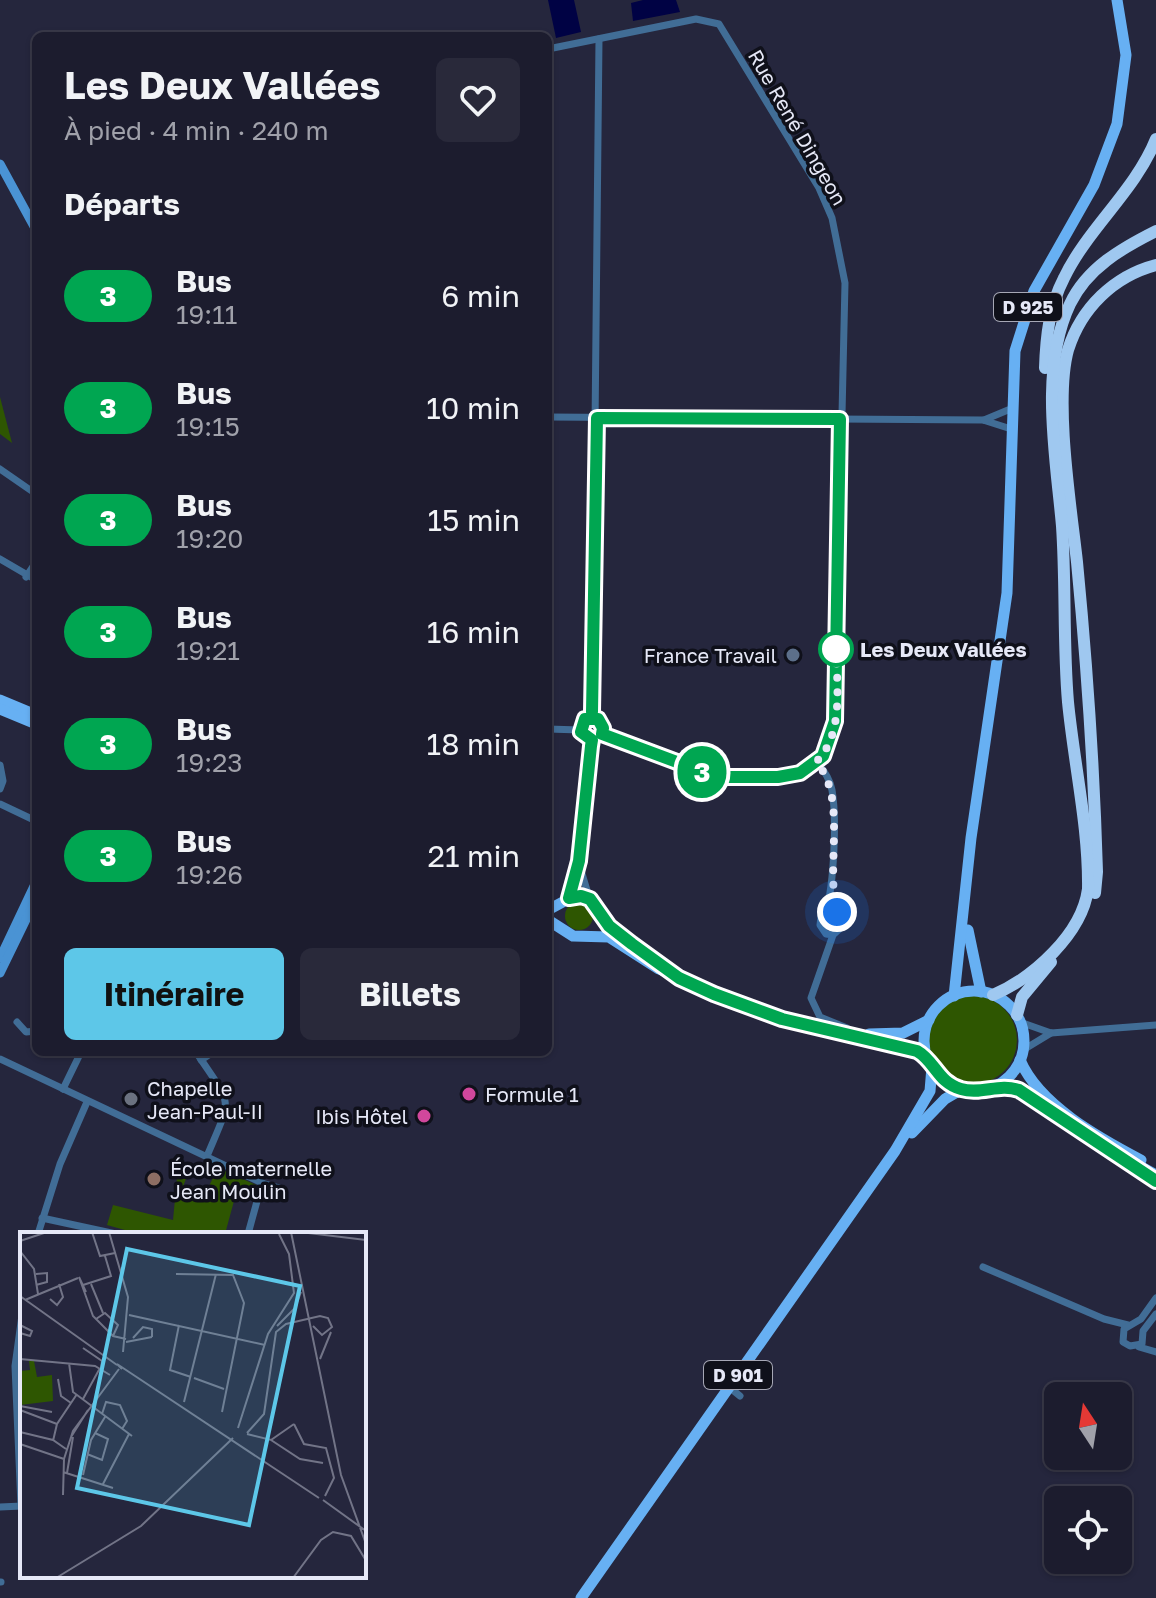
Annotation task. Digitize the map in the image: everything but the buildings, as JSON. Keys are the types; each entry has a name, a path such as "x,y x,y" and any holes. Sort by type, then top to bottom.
{"highway":[{"path":"1055,445 1045,371 1054,303 1073,261 1131,183 1156,139"},
{"path":"987,993 1052,952 1079,920 1088,889 1068,703 1053,364 1056,341 1071,302 1102,264 1156,231"},
{"path":"1018,1019 1026,992 1088,913 1097,872 1093,747 1058,387 1065,327 1083,295 1099,275 1117,260 1156,238"},
{"path":"1067,457 1064,385 1068,350 1075,333 1100,295 1128,276 1156,265"}],"main road":[{"name":"D 925","path":"954,996 1007,593 1015,351 1026,310 1043,271 1094,185 1117,124 1123,99 1126,55 1117,0"},
{"name":"D 925","path":"1012,458 1008,428 1009,355 1027,289 1087,182 1097,171"},
{"path":"0,700 32,713"},
{"path":"0,709 32,722"},
{"name":"D 925","path":"966,889 971,952 987,993"},
{"path":"552,908 581,896 590,899 609,926 679,978"},
{"path":"563,929 559,917 566,901"},
{"path":"588,935 599,924 600,911"},
{"path":"552,922 576,937 609,937 679,978 782,1019 849,1034 929,1062"},
{"path":"1156,1167 1054,1103 1034,1084 1022,1055 1018,1019 987,993 954,996 939,1006 929,1020 924,1041 929,1062 946,1082 962,1089 997,1086 1026,1093 1156,1178"},
{"path":"849,1034 903,1033 929,1020"},
{"path":"997,1086 1011,1075 1022,1055"},
{"name":"D 901","path":"581,1598 895,1151 930,1091 929,1062"},
{"name":"D 901","path":"895,1151 945,1099 962,1089"}],"street":[{"name":"Rue René Dingeon","path":"552,48 696,19 719,24 819,188 832,218 845,283 835,721 832,739 816,762"},
{"path":"592,717 599,39"},
{"path":"0,164 32,220"},
{"path":"983,420 1008,410"},
{"path":"552,417 983,420 1008,428"},
{"path":"0,469 32,491"},
{"path":"0,559 32,579"},
{"path":"26,577 32,568"},
{"path":"580,730 585,719 592,717 603,724 602,734"},
{"path":"552,729 580,730"},
{"path":"580,730 584,737 592,740"},
{"path":"602,734 717,777 790,776 816,762 832,789 832,892 844,925 833,935 812,992 812,1003 824,1020 864,1034"},
{"path":"592,740 602,734"},
{"path":"566,901 579,861 592,740"},
{"path":"0,765 3,777 0,789"},
{"path":"0,804 32,819"},
{"path":"579,861 590,899"},
{"path":"0,958 32,890"},
{"path":"832,892 820,925 823,931 833,935"},
{"path":"0,973 32,907"},
{"path":"826,912 837,912"},
{"path":"1018,1019 1051,1033 1156,1025"},
{"path":"17,1022 26,1032 32,1031"},
{"path":"1022,1055 1051,1033"},
{"path":"63,1089 79,1056"},
{"path":"198,1056 228,1100 227,1112 207,1156"},
{"path":"201,1060 207,1056"},
{"path":"0,1059 262,1183 283,1189"},
{"path":"38,1232 60,1164 87,1102"},
{"path":"249,1232 262,1183"},
{"path":"42,1218 107,1232"},
{"path":"983,1267 1104,1319 1132,1325 1144,1333 1156,1350"},
{"path":"1121,1338 1148,1313 1156,1298"},
{"path":"1137,1347 1142,1344 1144,1333 1156,1314"},
{"path":"1104,1319 1126,1345 1156,1350"},
{"path":"20,1341 20,1436"},
{"path":"729,1387 740,1396"},
{"path":"0,1507 20,1506"}],"green space":[{"path":"0,397 12,443 0,434"},
{"path":"579,902 589,906 593,916 589,926 579,930 569,926 565,916 569,906"},
{"path":"973,996 990,999 1004,1009 1014,1023 1017,1040 1014,1057 1004,1071 990,1081 973,1084 956,1081 942,1071 932,1057 929,1040 932,1023 942,1009 956,999"},
{"path":"218,1168 256,1185 254,1194 237,1190 226,1232 132,1232 107,1225 113,1205 173,1220 177,1178 186,1179 182,1189 203,1198"}],"shaded area":[{"path":"548,0 574,0 581,32 556,38"},
{"path":"676,0 680,12 633,21 631,3"}],"bus line":[{"name":"3","path":"592,712 597,418 840,419 835,721 832,739 823,756 809,768 790,776 717,777 602,734 603,724 598,719 585,719 580,726 581,732 592,740 581,815 579,861 569,898 581,896 593,900 609,926 679,978 782,1019 917,1051 927,1056 941,1078 959,1089 973,1091 997,1086 1019,1090 1156,1181"}],"place":[{"name":"Les Deux Vallées","path":"836,649"},
{"name":"France Travail","path":"793,655"},
{"name":"Formule 1","path":"469,1094"},
{"name":"Chapelle Jean-Paul-II","path":"131,1099"},
{"name":"Ibis Hôtel","path":"424,1116"},
{"name":"École maternelle Jean Moulin","path":"154,1179"}],"route":[{"path":"836,649 834,730 823,756 816,762 831,783 833,795 832,892 837,912"}]}
